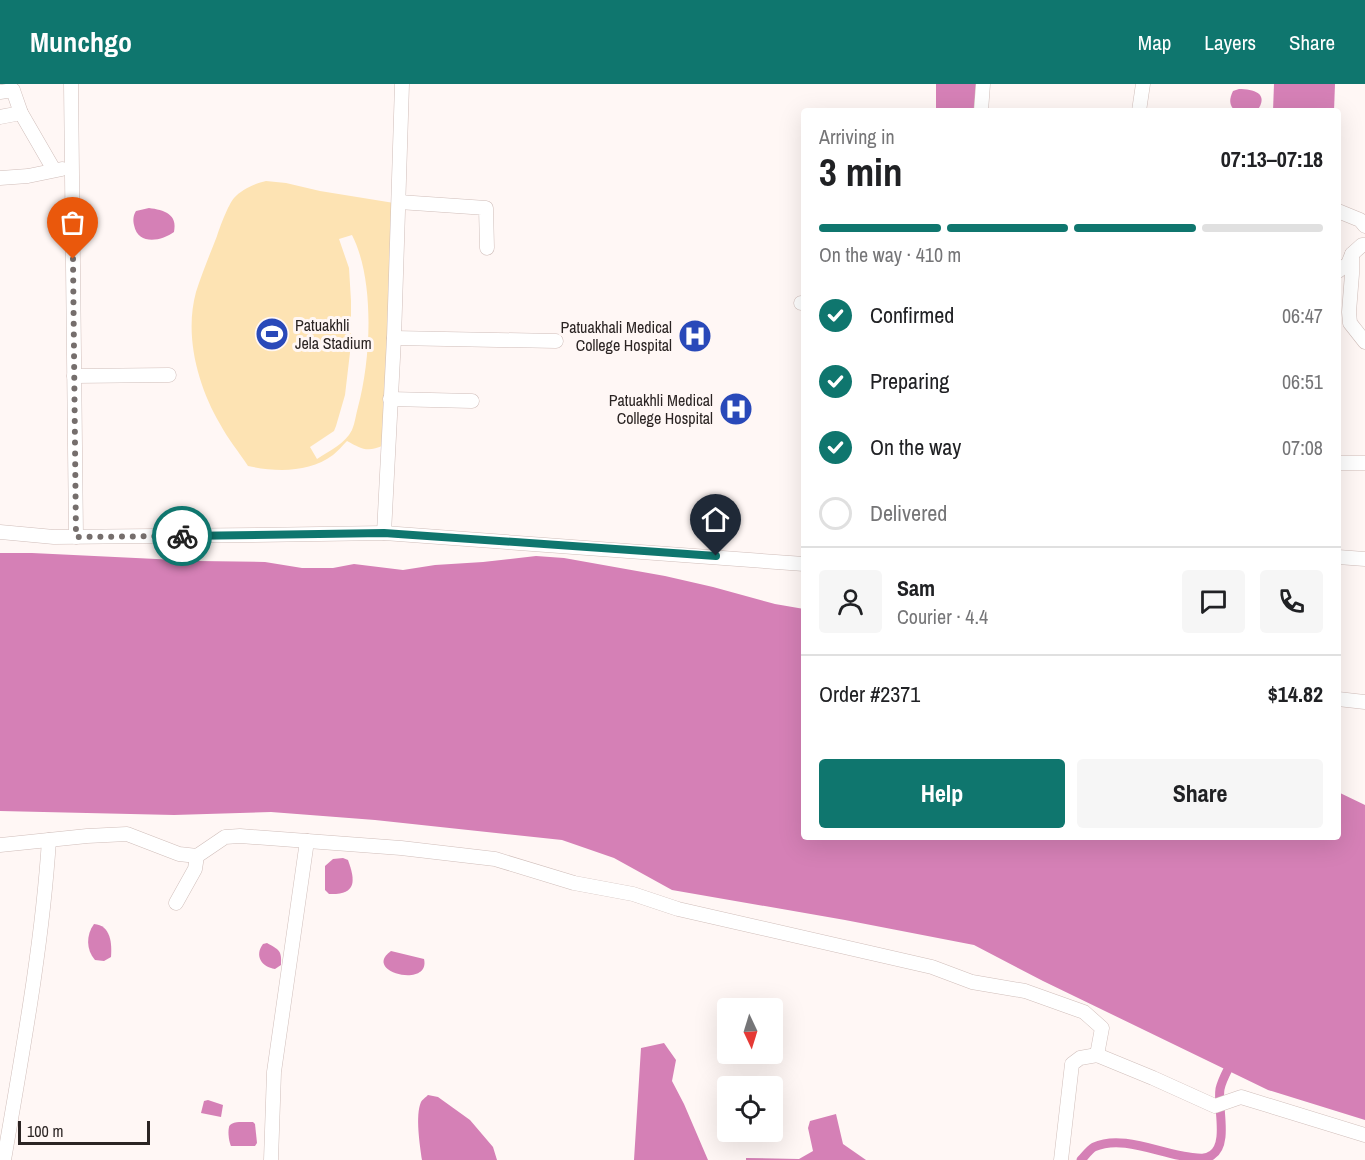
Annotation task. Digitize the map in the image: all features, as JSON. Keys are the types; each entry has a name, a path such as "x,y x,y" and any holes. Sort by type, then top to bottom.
{"street":[{"path":"71,84 76,537"},
{"path":"384,533 394,338 402,84"},
{"path":"981,108 983,84"},
{"path":"1139,108 1143,84"},
{"path":"0,92 13,90 21,113 54,170"},
{"path":"0,117 21,113"},
{"path":"0,178 28,176 73,168"},
{"path":"399,202 486,208 487,248"},
{"path":"1341,212 1360,220 1365,226"},
{"path":"1341,269 1348,264 1352,254 1365,245"},
{"path":"1352,254 1350,323 1365,342"},
{"path":"394,338 556,341"},
{"path":"74,376 170,375"},
{"path":"390,399 472,401"},
{"path":"1341,463 1365,464"},
{"path":"0,532 54,537 384,533 801,564"},
{"path":"1341,557 1365,559"},
{"path":"1341,699 1365,702"},
{"path":"0,845 127,834 179,854 196,856 225,837 240,836 401,848 495,859 574,883 633,894 678,909 932,967 972,982 1025,991 1084,1012 1102,1029 1097,1055"},
{"path":"4,1160 28,1019 46,885 49,840"},
{"path":"271,1160 274,1072 307,841"},
{"path":"176,903 195,869 196,856"},
{"path":"1061,1160 1072,1064 1080,1058 1097,1055 1215,1106 1241,1097 1365,1135"}],"shaded area":[{"path":"936,84 977,84 977,108 936,108"},
{"path":"1274,84 1335,84 1334,108 1273,108"},
{"path":"1239,89 1258,93 1262,100 1261,105 1259,108 1233,108 1230,102 1233,91"},
{"name":"Patuakhli Jela Stadium","path":"266,181 394,203 384,445 365,449 347,441 324,461 292,470 248,466 226,435 205,394 195,360 193,343 193,309 196,292 222,222 237,195 253,185","holes":["352,235 364,274 368,320 366,366 362,388 354,424 349,435 317,459 310,447 334,431 336,426 345,395 351,344 349,268 339,239"]},
{"path":"149,208 169,214 174,221 174,232 163,238 151,240 140,236 134,225 134,215 136,211"},
{"path":"0,553 265,562 302,568 333,568 354,564 403,570 536,556 564,558 665,576 801,608 801,840 1341,840 1341,793 1365,805 1365,1120 1268,1090 974,945 672,890 614,858 562,840 375,820 271,812 174,815 0,811"},
{"path":"333,859 348,860 351,868 352,886 344,892 329,894 325,890 325,866"},
{"path":"94,924 104,928 109,936 111,957 104,961 95,960 89,947 88,942"},
{"path":"267,943 277,949 281,956 281,965 275,969 266,966 259,957 260,948"},
{"path":"391,951 424,959 423,968 418,973 409,975 390,971 384,965 384,959"},
{"path":"664,1043 676,1060 672,1081 708,1160 634,1160 641,1048"},
{"path":"428,1095 438,1097 470,1120 493,1147 497,1160 422,1160 418,1115 421,1102"},
{"path":"208,1100 223,1105 221,1117 201,1113 204,1101"},
{"path":"836,1114 843,1144 866,1160 746,1160 746,1158 799,1159 813,1151 808,1128 810,1121"},
{"path":"239,1122 255,1124 257,1143 255,1146 231,1146 229,1127"}],"waterway":[{"path":"1081,1160 1094,1147 1117,1143 1195,1158 1209,1157 1217,1150 1220,1143 1220,1089 1233,1059"}],"way so far":[{"path":"73,259 76,537 182,536"}],"place":[{"name":"Patuakhli Jela Stadium","path":"272,334"},
{"name":"Patuakhali Medical College Hospital","path":"695,336"},
{"name":"Patuakhli Medical College Hospital","path":"736,409"}],"route":[{"path":"182,536 384,533 716,556"}]}
